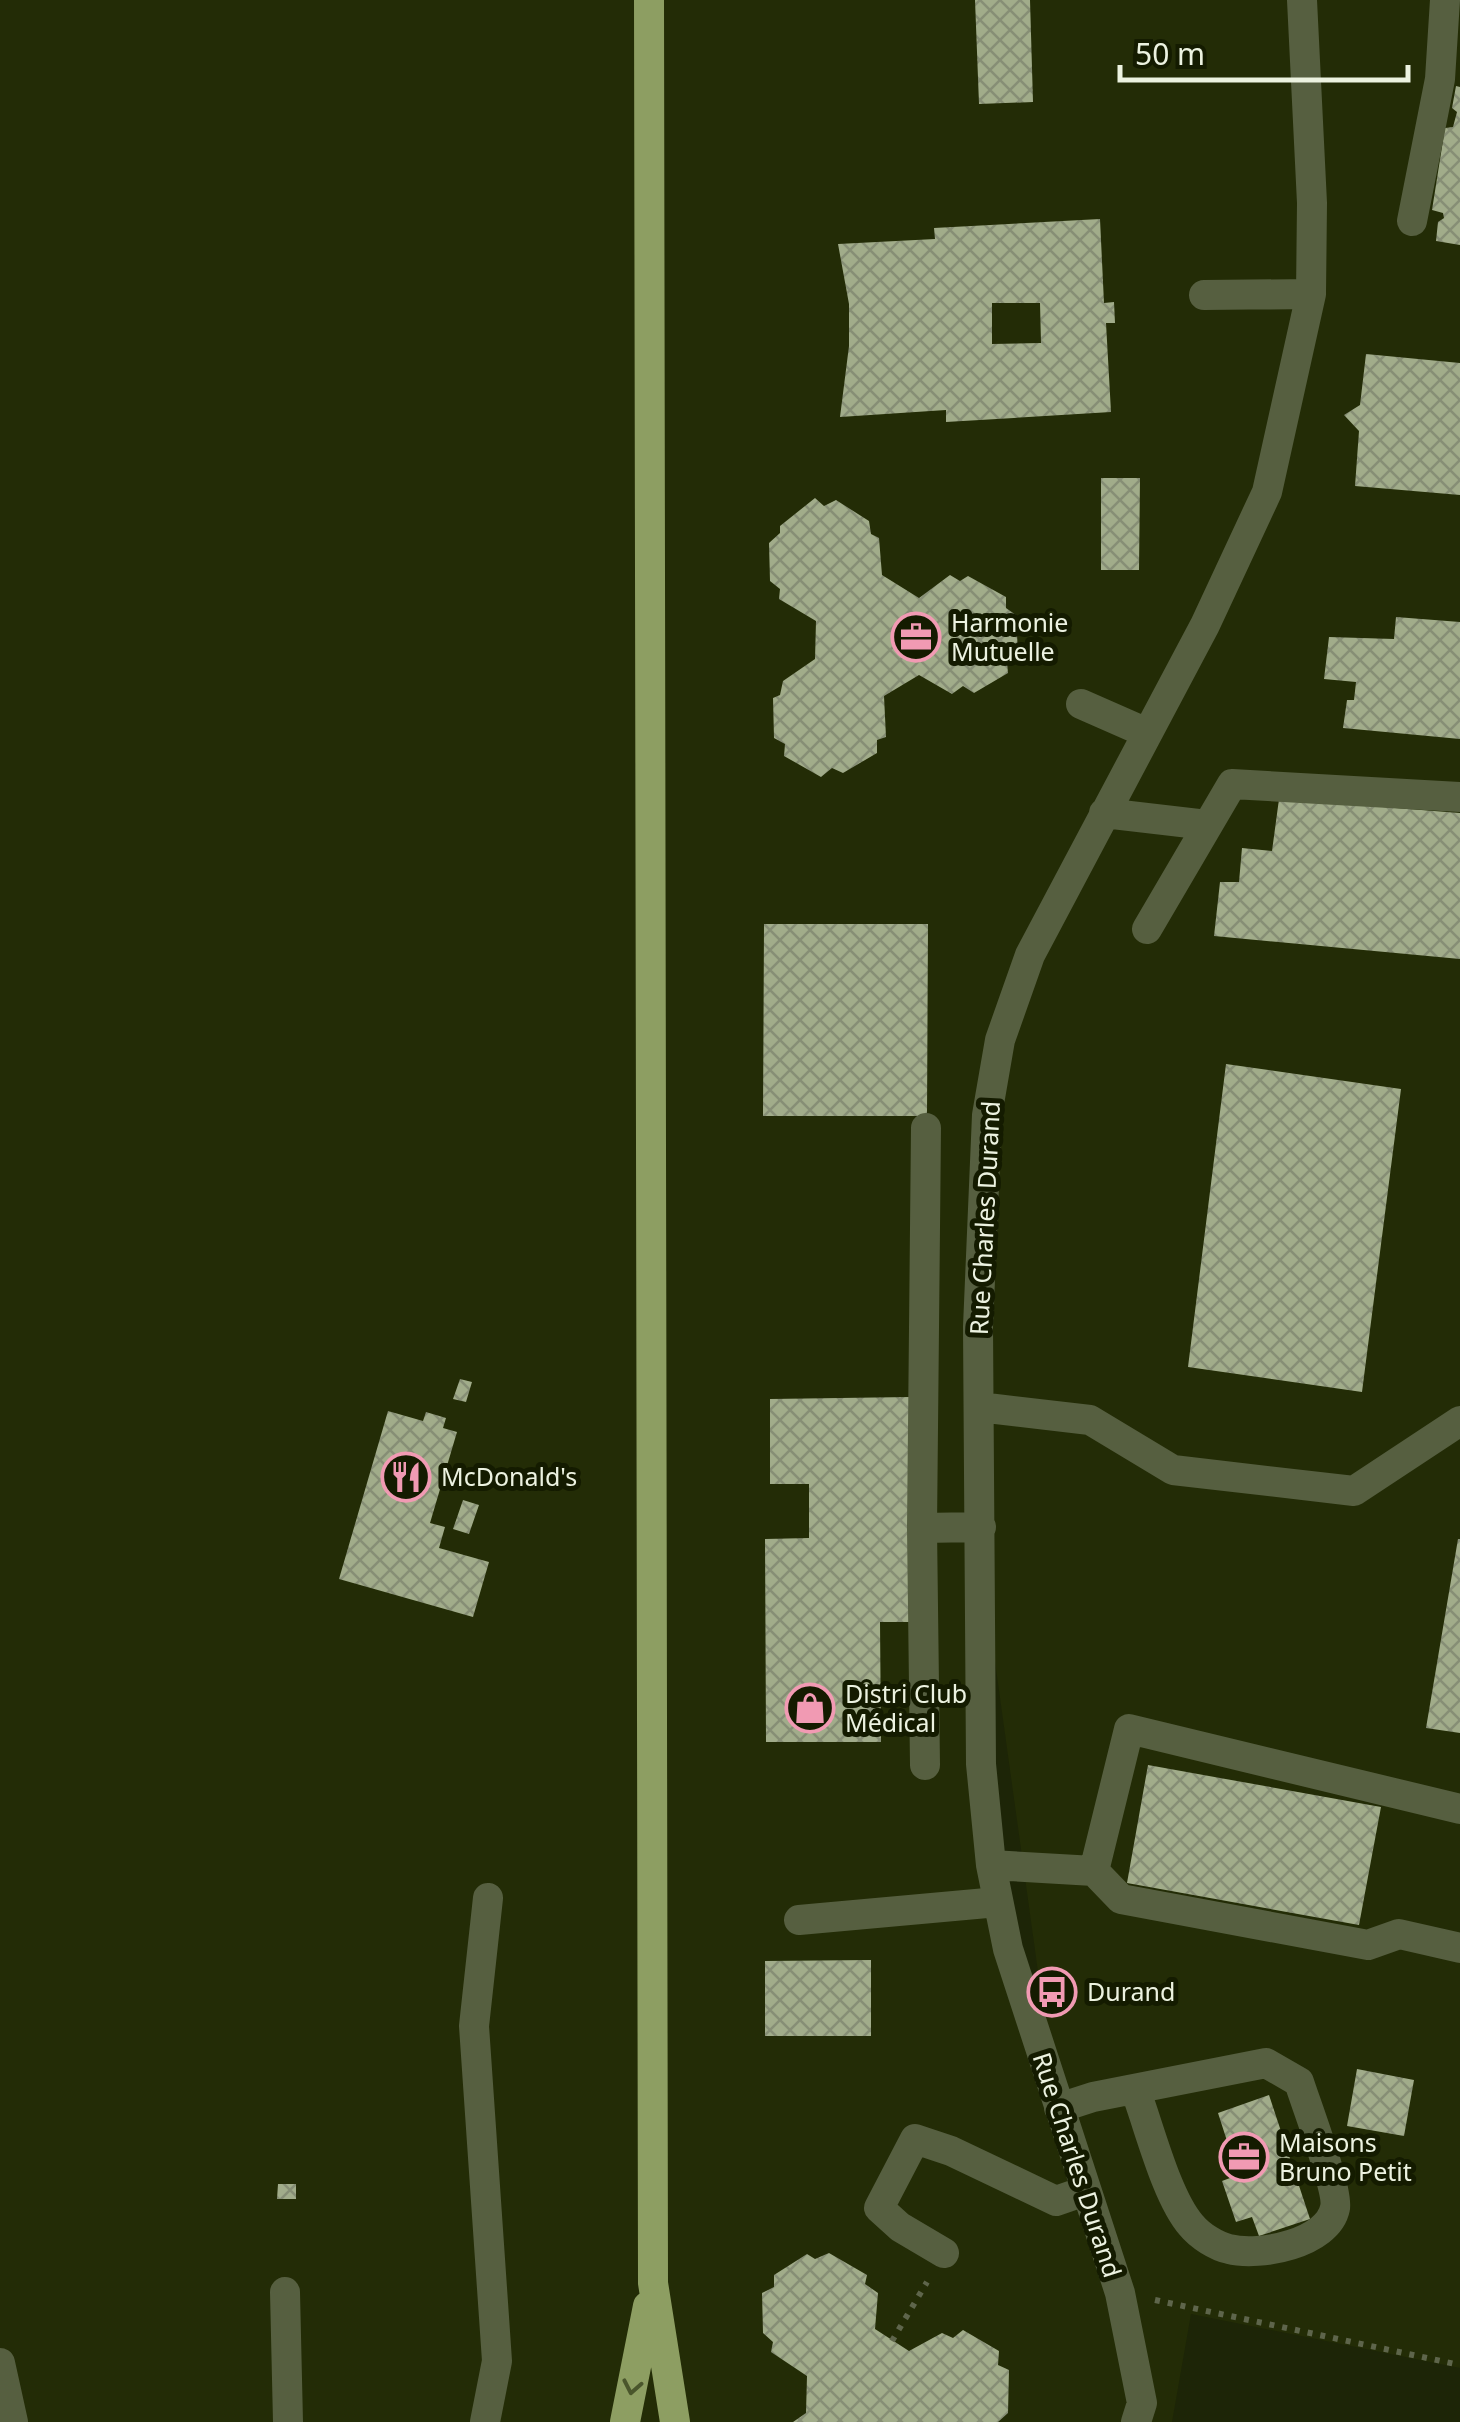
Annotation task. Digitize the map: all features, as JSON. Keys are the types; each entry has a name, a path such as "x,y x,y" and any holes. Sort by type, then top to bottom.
{"main road":[{"path":"649,0 653,2283 675,2422"},
{"path":"625,2422 653,2283"}],"street":[{"name":"Rue Charles Durand","path":"1136,2422 1142,2403 1120,2292 1008,1949 991,1864 981,1764 978,1408 987,1114 1000,1040 1030,955 1205,625 1268,492 1310,294 1312,203 1302,0"},
{"path":"1412,221 1440,79 1446,0"},
{"path":"1204,296 1310,294"},
{"path":"1082,704 1147,733"},
{"path":"1147,929 1232,784 1460,798"},
{"path":"1104,813 1208,825"},
{"path":"925,1765 922,1528 926,1128"},
{"path":"978,1408 1090,1420 1173,1470 1354,1491 1460,1420"},
{"path":"922,1528 980,1527"},
{"path":"1094,1871 1129,1729 1460,1808"},
{"path":"991,1864 1094,1871 1121,1899 1368,1945 1398,1934 1460,1948"},
{"path":"486,2422 497,2362 474,2026 488,1898"},
{"path":"799,1920 998,1902"},
{"path":"1059,2108 1134,2089 1266,2063 1299,2082 1337,2204 1328,2226 1314,2237 1254,2252 1229,2249 1210,2240 1192,2227 1179,2207 1134,2089"},
{"path":"944,2253 900,2227 879,2208 916,2139 951,2151 1056,2201 1086,2191"},
{"path":"286,2292 288,2422"},
{"path":"0,2364 13,2422"}],"path":[{"path":"892,2340 944,2253"},
{"path":"1120,2292 1460,2365"}],"shaded area":[{"path":"0,0 1460,0 1460,2368 1191,2314 1172,2422 0,2422","holes":["982,1568 1054,2087 981,1764"]}],"building":[{"path":"975,0 1030,0 1033,102 979,104"},
{"path":"1456,86 1460,87 1460,245 1436,241 1438,222 1444,218 1443,213 1432,210 1445,128 1453,127 1457,112 1452,108"},
{"path":"1100,219 1104,303 1114,302 1115,323 1106,323 1111,412 946,422 946,410 840,417 849,346 849,304 838,244 935,239 934,228","holes":["992,303 1040,303 1041,343 992,344"]},
{"path":"1366,354 1460,363 1460,495 1355,486 1359,431 1344,415 1360,405"},
{"path":"1101,478 1140,478 1139,570 1101,570"},
{"name":"Harmonie Mutuelle","path":"815,498 824,506 836,500 869,521 871,534 879,538 882,575 919,598 950,575 960,581 968,576 1006,597 1006,608 1016,615 1018,653 1007,661 1008,673 974,693 963,686 952,694 919,675 884,696 886,737 877,740 877,753 843,773 832,768 821,777 784,756 785,744 774,738 773,698 780,695 783,681 815,659 816,621 779,599 780,589 770,581 769,543 780,533 780,526"},
{"path":"1396,617 1460,622 1460,739 1343,728 1347,700 1354,700 1356,682 1324,679 1329,637 1394,639"},
{"path":"1279,799 1460,813 1460,959 1214,936 1220,882 1239,882 1242,848 1272,851"},
{"path":"764,924 928,924 927,1116 763,1116"},
{"path":"1226,1064 1401,1089 1362,1392 1188,1367"},
{"path":"460,1379 472,1382 466,1402 453,1399"},
{"path":"910,1397 911,1622 880,1622 881,1742 766,1742 765,1539 809,1538 809,1484 770,1484 770,1399"},
{"name":"McDonald's","path":"388,1411 423,1421 426,1412 446,1418 443,1428 457,1432 430,1523 445,1527 439,1548 489,1562 473,1617 339,1579"},
{"path":"463,1500 479,1505 469,1534 453,1529"},
{"path":"1460,1539 1460,1733 1426,1728"},
{"path":"1148,1765 1381,1807 1359,1925 1127,1883"},
{"path":"871,1960 871,2036 765,2036 765,1961"},
{"path":"1357,2069 1414,2080 1404,2136 1347,2126"},
{"path":"1269,2095 1310,2219 1259,2236 1252,2217 1236,2222 1222,2181 1238,2175 1218,2113"},
{"path":"278,2184 296,2184 296,2199 277,2199"},
{"path":"829,2253 867,2275 865,2284 878,2293 875,2329 909,2351 942,2333 953,2338 963,2330 999,2351 998,2365 1009,2370 1008,2413 998,2422 793,2422 806,2413 807,2376 771,2352 773,2342 763,2333 762,2293 774,2287 774,2275 807,2254 815,2259"}],"place":[{"name":"Harmonie Mutuelle","path":"916,637"},
{"name":"McDonald's","path":"406,1477"},
{"name":"Distri Club Médical","path":"810,1708"},
{"name":"Durand","path":"1052,1992"},
{"name":"Maisons Bruno Petit","path":"1244,2157"}]}
